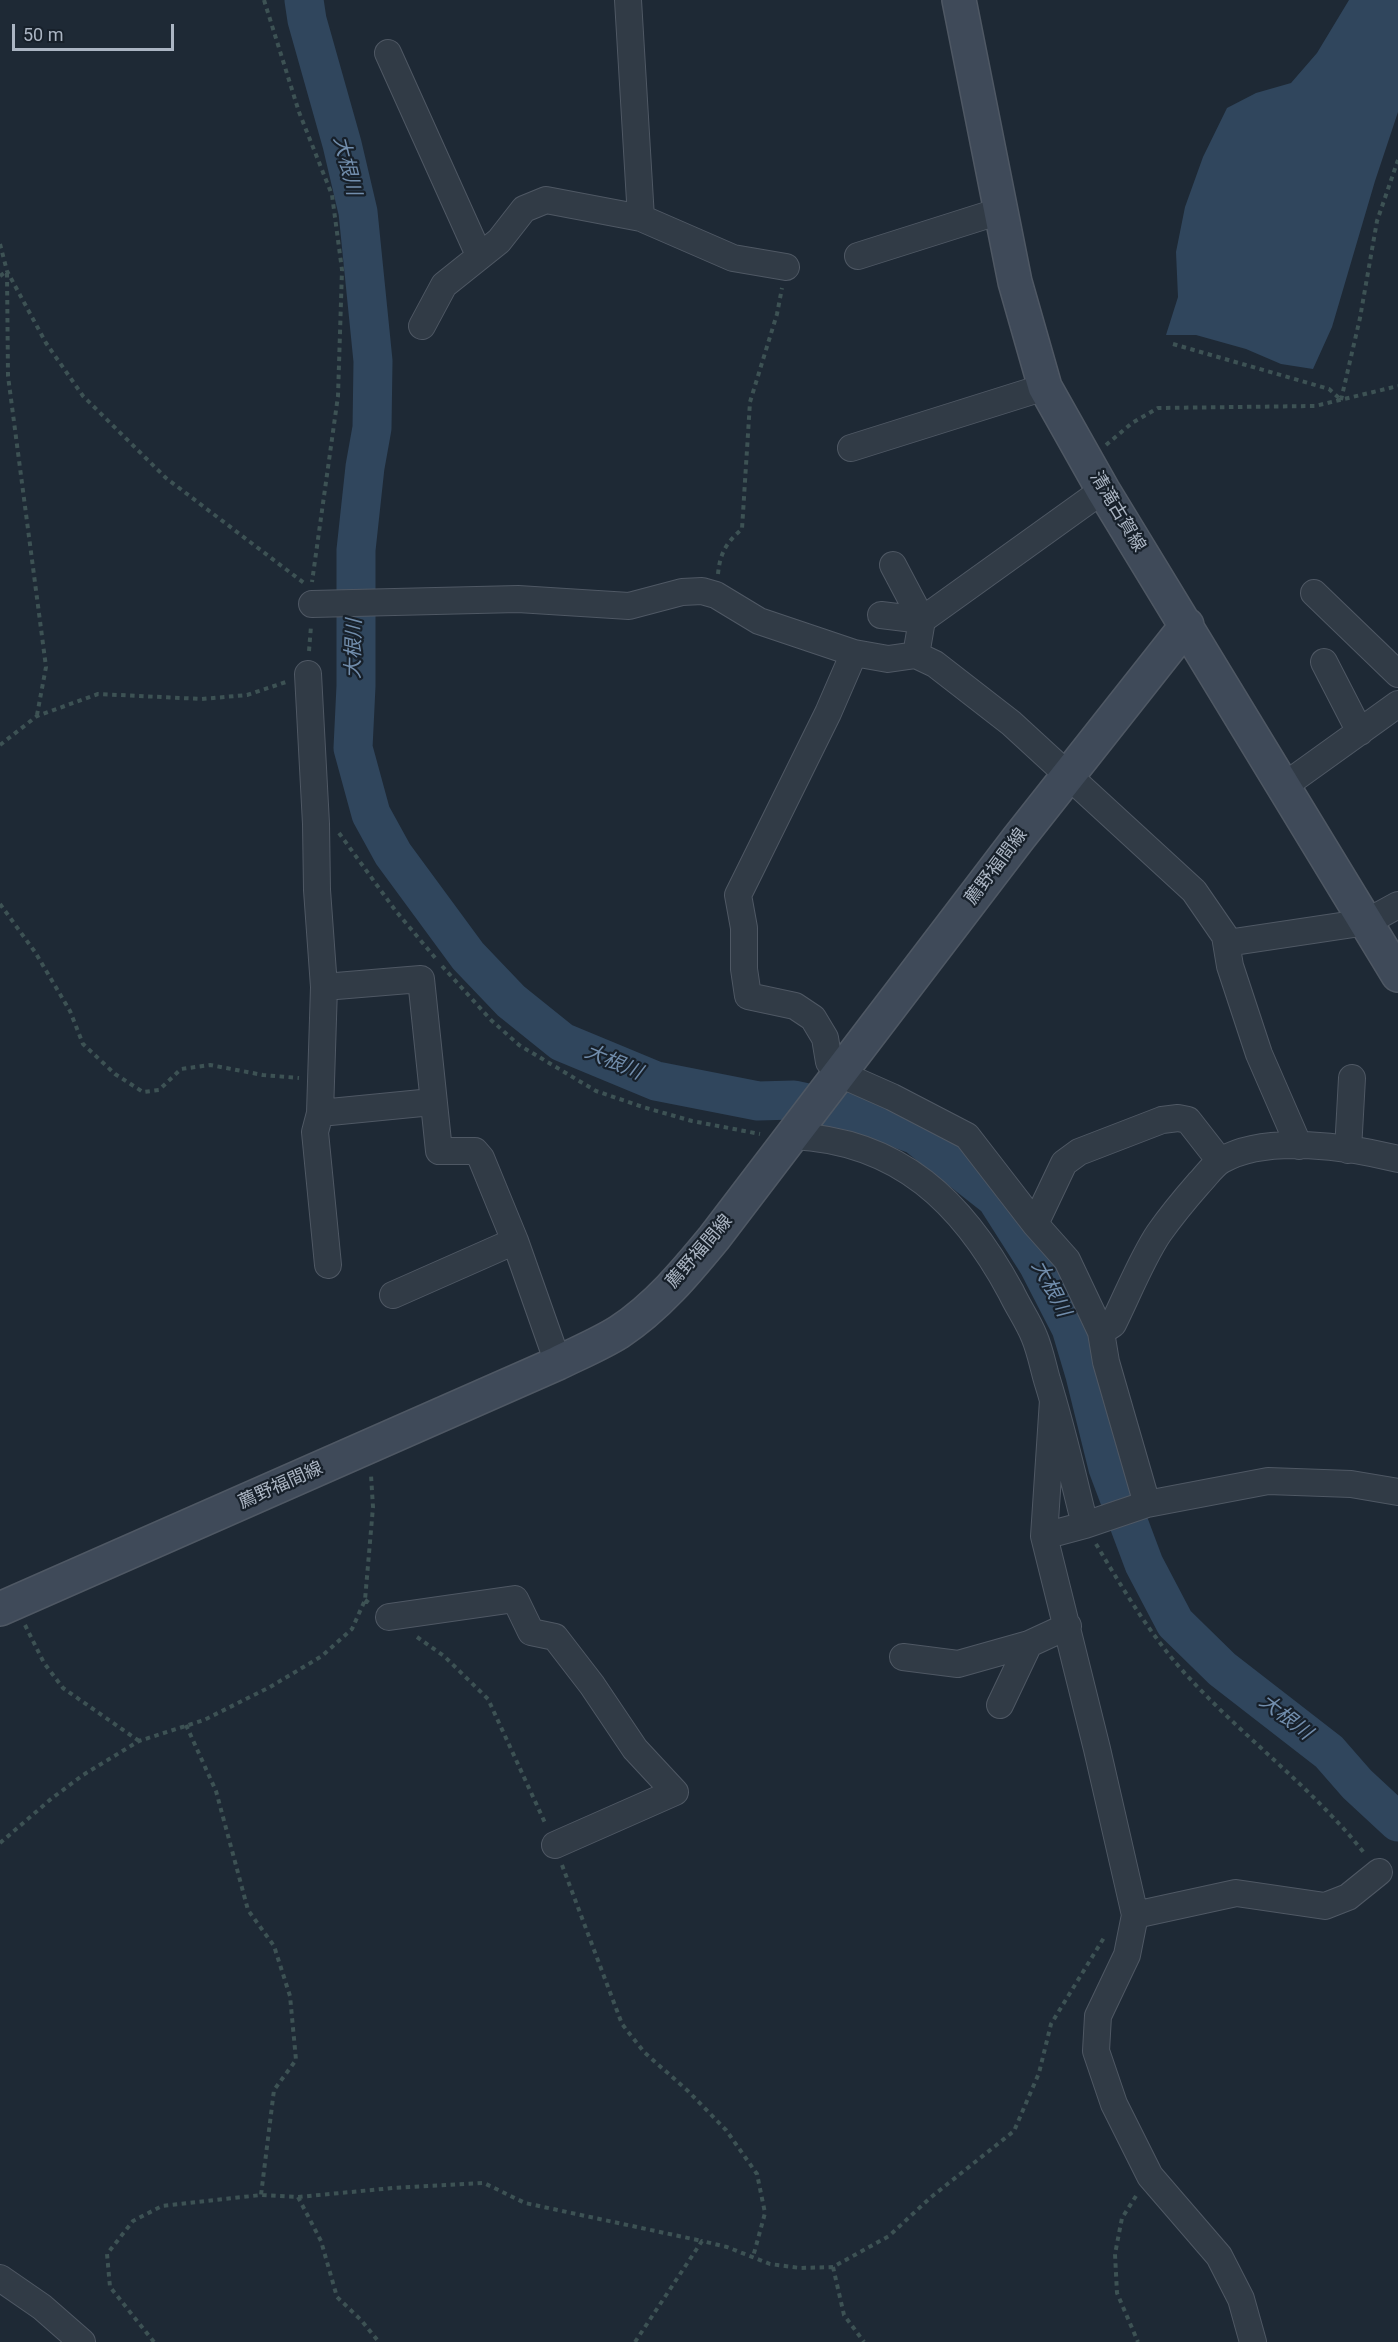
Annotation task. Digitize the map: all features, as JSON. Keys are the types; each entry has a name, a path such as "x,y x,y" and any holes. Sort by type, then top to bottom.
{"main road":[{"name":"清滝古賀線","path":"959,0 1015,282 1045,387 1103,490 1398,975"},
{"name":"薦野福間線","path":"4,1604 369,1447 558,1363 619,1332 684,1275 707,1247 1018,839 1186,625"}],"street":[{"path":"628,0 641,218"},
{"path":"387,53 479,255"},
{"path":"422,326 444,285 499,241 524,209 546,200 641,218 733,258 786,267"},
{"path":"858,256 1000,211"},
{"path":"851,448 1045,387"},
{"path":"881,615 922,620 1103,490"},
{"path":"893,565 922,620 916,655"},
{"path":"311,597 376,603 518,599 628,606 682,592 702,591 717,596 759,621 854,652 888,659 916,655 935,664 1011,723 1194,891 1226,936 1230,966 1259,1054 1299,1146"},
{"path":"1314,593 1398,674"},
{"path":"854,652 828,713 738,895 744,928 744,969 748,996 795,1006 813,1018 825,1038 834,1082 892,1097 967,1136 1035,1224 1067,1260 1101,1332 1106,1362 1147,1504"},
{"path":"1324,662 1360,732"},
{"path":"308,674 317,890 324,987 322,1082 320,1113 315,1132 328,1265"},
{"path":"1284,786 1398,704"},
{"path":"1227,943 1367,922 1398,905"},
{"path":"324,987 421,979 432,1102 439,1151 475,1151 481,1158 516,1241 558,1363"},
{"path":"1348,1150 1352,1078"},
{"path":"320,1113 432,1102"},
{"path":"1035,1224 1064,1163 1079,1152 1162,1120 1178,1118 1188,1120 1220,1161"},
{"path":"793,1136 813,1137 869,1152 910,1171 950,1204 975,1232 1034,1336 1085,1525"},
{"path":"1101,1332 1113,1324 1158,1234 1220,1161 1241,1152 1299,1146 1348,1150 1398,1159"},
{"path":"393,1296 516,1241"},
{"path":"1053,1400 1044,1536 1068,1626 1135,1915 1127,1955 1098,2016 1096,2051 1114,2103 1150,2176 1219,2256 1241,2299 1252,2342"},
{"path":"1044,1536 1147,1504 1268,1481 1351,1484 1398,1492"},
{"path":"389,1617 514,1599 531,1632 555,1637 592,1685 635,1749 675,1792 555,1845"},
{"path":"903,1657 958,1664 1029,1644 1068,1626"},
{"path":"1000,1705 1029,1644"},
{"path":"1135,1915 1236,1893 1325,1906 1348,1898 1379,1872"},
{"path":"0,2278 42,2307 82,2342"}],"path":[{"path":"0,745 37,716 98,694 202,699 247,695 308,674 311,597 338,396 342,270 332,195 299,112 264,0"},
{"path":"1341,400 1360,318 1377,221 1398,160"},
{"path":"0,244 7,271 46,343 83,396 166,478 311,597"},
{"path":"717,596 720,555 728,541 742,529 750,402 777,314 786,267"},
{"path":"0,276 7,271"},
{"path":"7,271 8,376 46,667 37,716"},
{"path":"1173,344 1329,389 1341,400"},
{"path":"1087,461 1132,423 1158,408 1316,406 1398,386"},
{"path":"315,809 332,822 394,910 455,981 491,1020 519,1045 596,1090 643,1107 739,1131 793,1136"},
{"path":"0,904 47,972 70,1011 83,1044 115,1074 143,1092 159,1090 181,1069 210,1065 263,1075 322,1082"},
{"path":"0,1843 75,1781 139,1742 204,1720 270,1687 322,1656 352,1629 365,1600 373,1507 369,1447"},
{"path":"1085,1525 1126,1593 1175,1662 1348,1833 1379,1872"},
{"path":"365,1600 444,1656 488,1699 555,1845 622,2024 644,2052 688,2091 726,2130 757,2174 765,2213 753,2257"},
{"path":"4,1604 24,1623 44,1664 63,1688 139,1742"},
{"path":"186,1725 216,1791 248,1910 274,1946 290,1996 296,2060 274,2090 261,2195"},
{"path":"154,2342 110,2287 107,2254 133,2221 162,2206 261,2195 298,2197 393,2188 484,2183 525,2203 727,2247 770,2264 800,2268 833,2267 889,2236 930,2198 1014,2131 1039,2073 1051,2024 1108,1932 1135,1915"},
{"path":"1138,2342 1117,2293 1115,2254 1122,2218 1150,2176"},
{"path":"298,2197 321,2241 337,2297 361,2320 379,2342"},
{"path":"635,2342 702,2241"},
{"path":"833,2267 844,2315 864,2342"}],"water":[{"path":"1349,0 1398,0 1398,112 1332,327 1313,369 1281,364 1246,349 1196,335 1166,335 1178,297 1176,252 1185,207 1203,157 1227,108 1256,93 1291,83 1317,53"}],"waterway":[{"name":"大根川","path":"304,0 307,20 342,144 358,212 373,361 372,428 365,467 356,550 356,686 353,748 371,814 393,854 468,956 511,1001 562,1042 656,1081 758,1101 794,1100 859,1114 916,1135 996,1198 1038,1264 1071,1328 1108,1468 1144,1564 1175,1623 1222,1669 1329,1752 1357,1784 1398,1822"}]}
